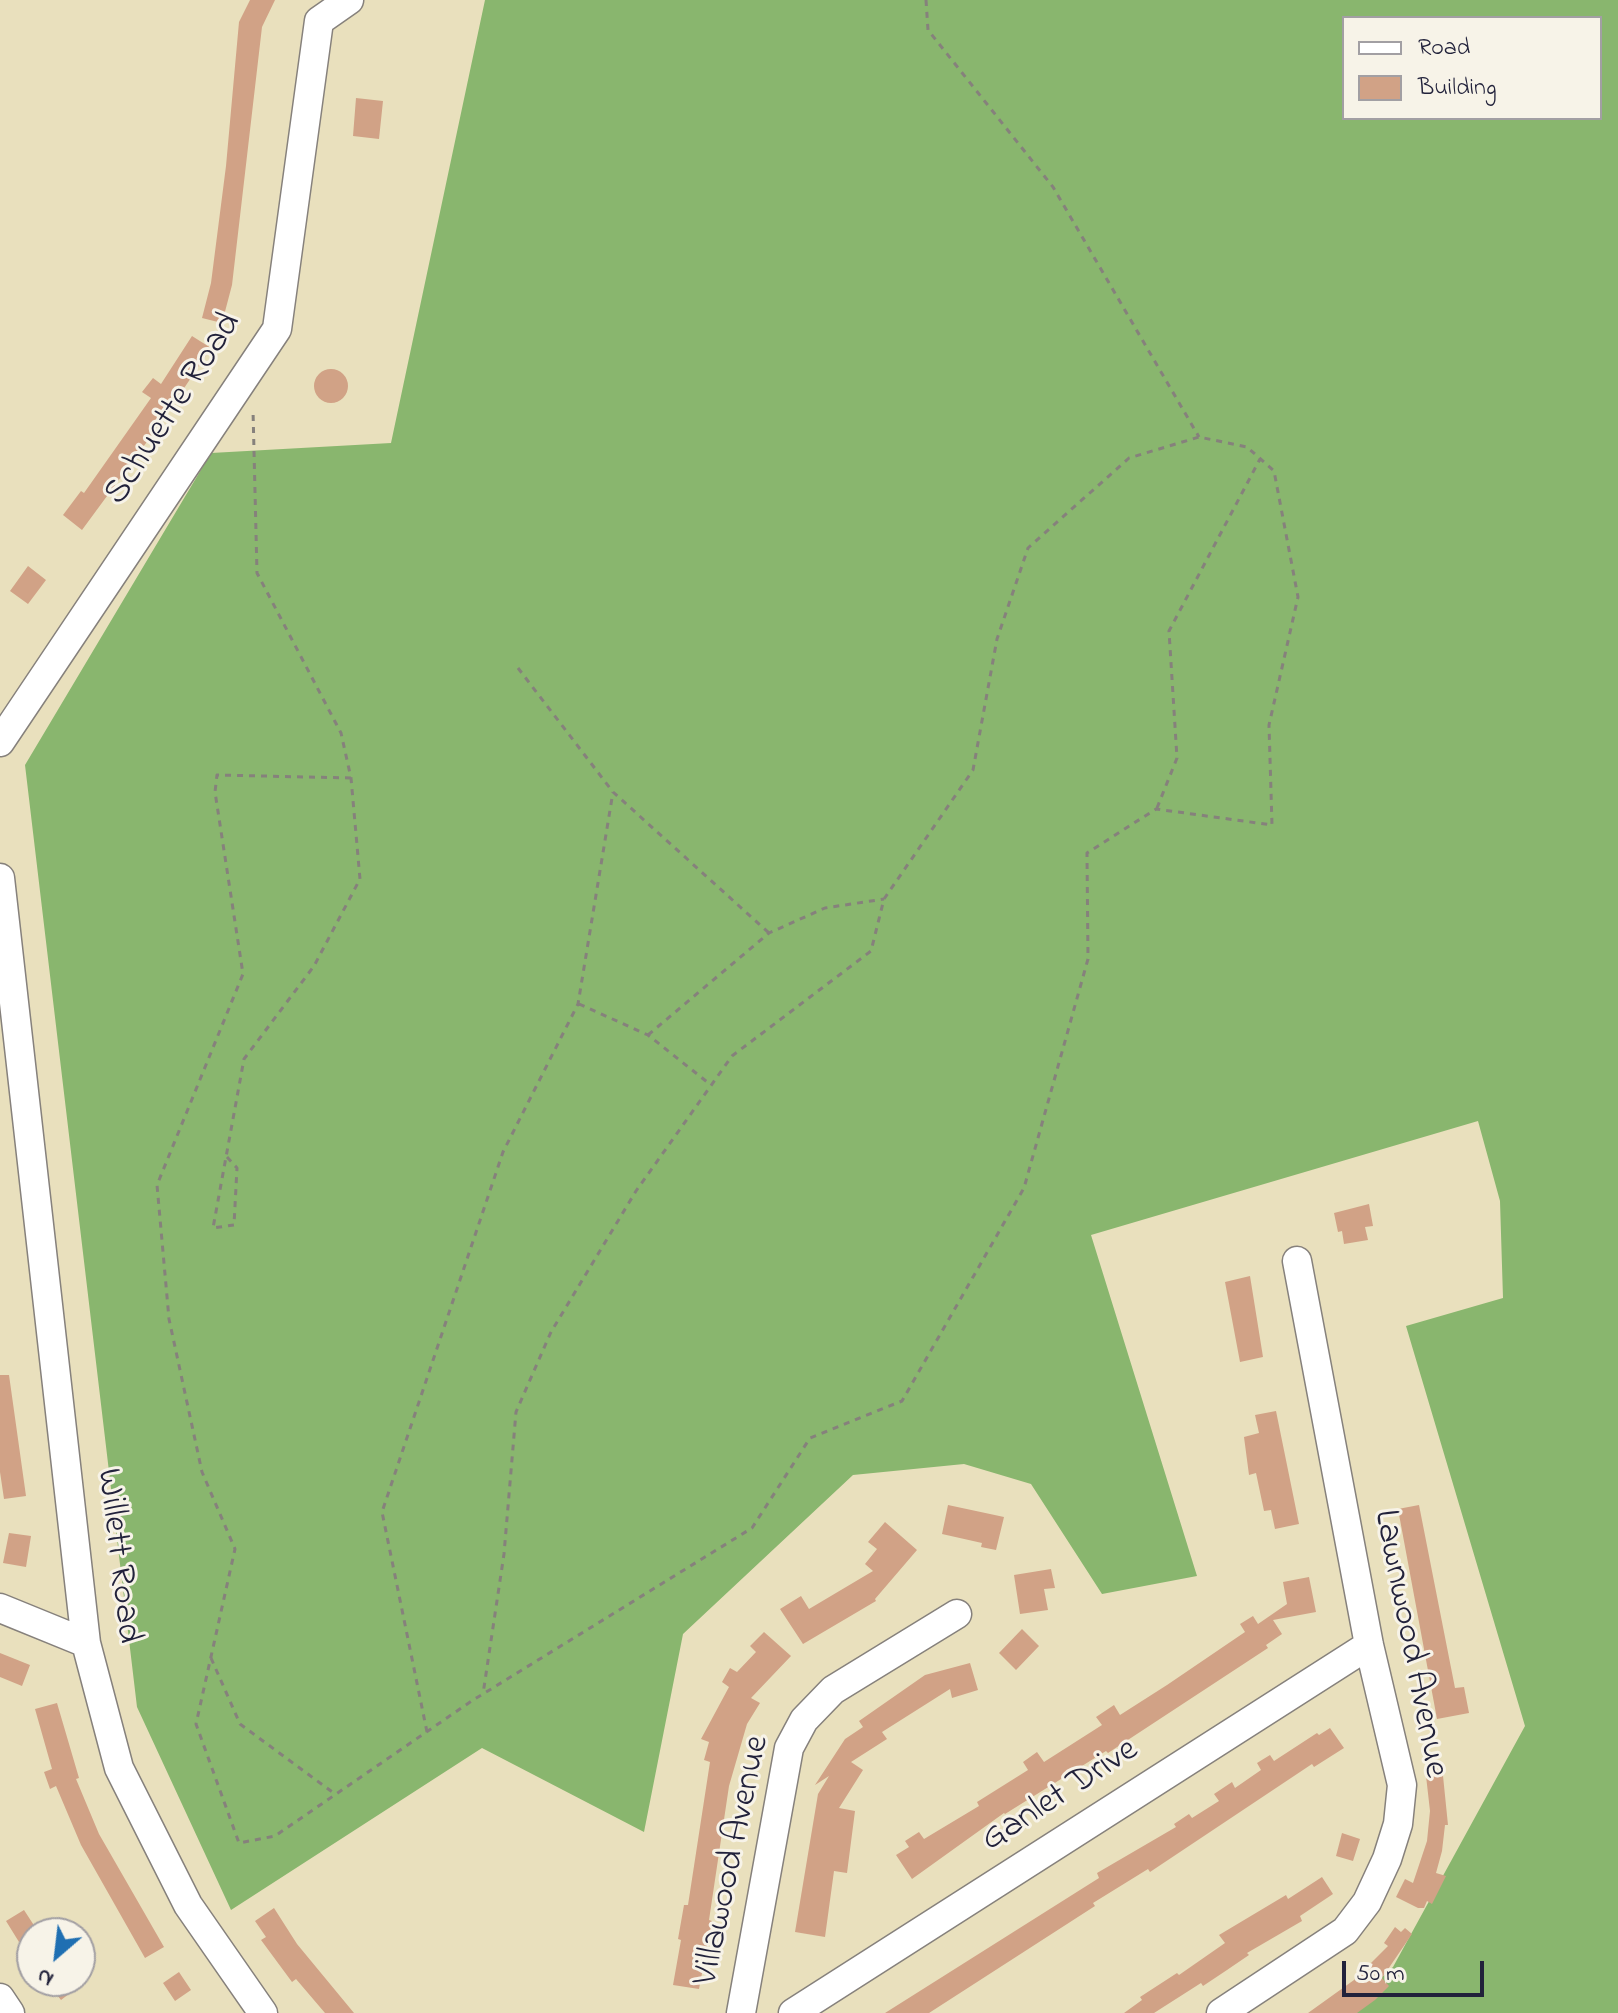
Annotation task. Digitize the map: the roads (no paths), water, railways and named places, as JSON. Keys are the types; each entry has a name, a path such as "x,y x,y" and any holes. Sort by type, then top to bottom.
{"street":[{"name":"Schuette Road","path":"0,742 277,329 319,21 349,0"},
{"name":"Willett Road","path":"0,878 86,1643 119,1768 188,1905 263,2013"},
{"name":"Lawnwood Avenue","path":"1221,2013 1345,1931 1367,1902 1387,1859 1398,1824 1402,1785 1369,1645 1297,1261"},
{"path":"0,1608 86,1643"},
{"name":"Villawood Avenue","path":"741,2013 789,1748 794,1738 804,1720 833,1690 957,1614"},
{"name":"Ganlet Drive","path":"793,2013 1369,1645"},
{"path":"0,1998 10,2013"}]}
